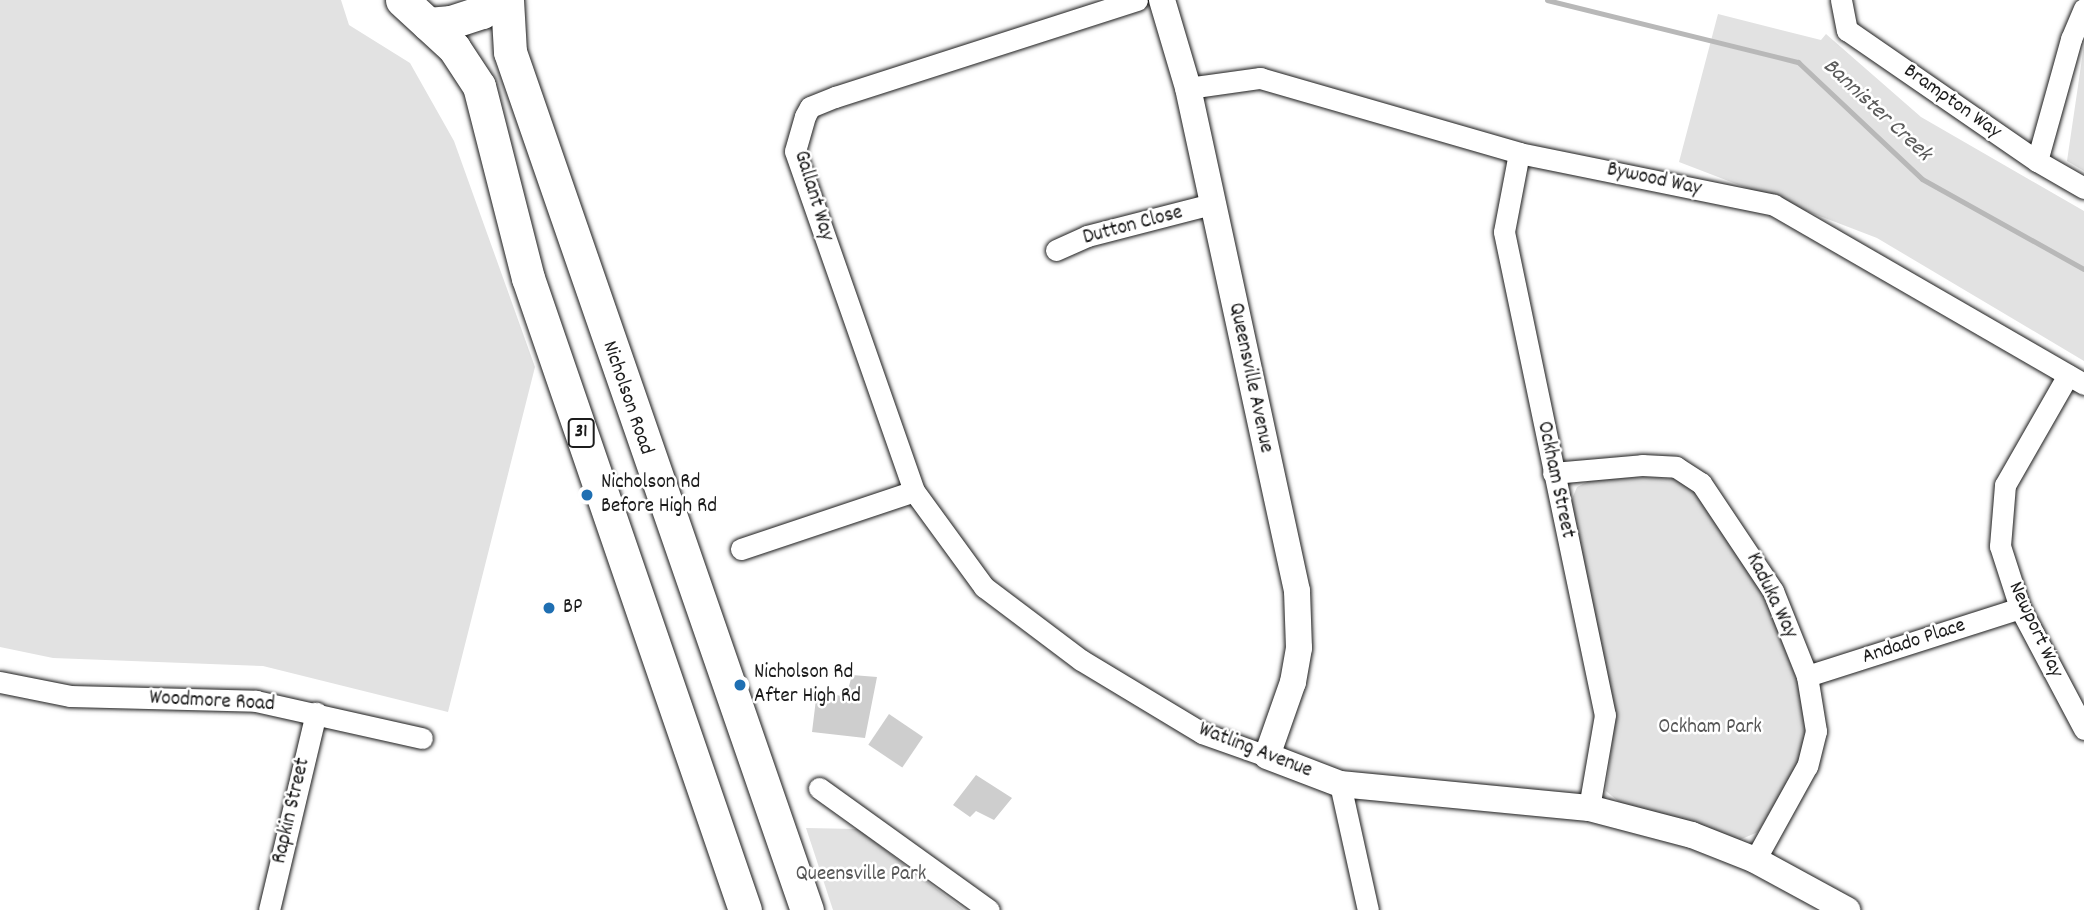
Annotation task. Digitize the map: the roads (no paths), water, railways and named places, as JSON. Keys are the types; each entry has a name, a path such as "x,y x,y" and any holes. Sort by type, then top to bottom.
{"main road":[{"name":"31","path":"402,0 428,23 468,67 488,111 528,278 745,910"},
{"path":"428,23 451,22 482,12 496,0"},
{"name":"Nicholson Road","path":"508,0 510,52 807,910"}],"street":[{"name":"Gallant Way","path":"914,491 795,151 805,116 810,107 835,97 1137,0"},
{"name":"Queensville Avenue","path":"1162,0 1188,88 1297,591 1295,671 1267,756"},
{"name":"Brampton Way","path":"1841,0 1847,30 2037,161 2084,188"},
{"path":"2037,161 2071,39 2084,9"},
{"name":"Bywood Way","path":"1188,88 1260,78 1519,153 1774,205 2076,380"},
{"name":"Ockham Street","path":"1519,153 1504,232 1605,715 1590,808"},
{"name":"Dutton Close","path":"1056,250 1087,236 1212,204"},
{"name":"Newport Way","path":"2076,380 2006,485 2000,546 2020,608 2084,729"},
{"name":"Kaduka Way","path":"1553,473 1642,465 1676,467 1701,483 1773,590 1807,676 1816,731 1807,766 1755,860"},
{"path":"741,550 914,491"},
{"name":"Watling Avenue","path":"914,491 984,587 1081,660 1202,733 1340,784 1590,808 1692,835 1755,860 1847,910"},
{"name":"Andado Place","path":"1807,676 2020,608"},
{"name":"Woodmore Road","path":"0,682 69,696 256,701 316,712 422,738"},
{"name":"Rapkin Street","path":"269,910 316,712"},
{"path":"1340,784 1368,910"},
{"path":"819,788 989,910"}],"waterway":[{"name":"Bannister Creek","path":"1547,0 1798,62 1922,179 2084,269"}],"place":[{"name":"Nicholson Rd Before High Rd","path":"587,495"},
{"name":"BP","path":"549,608"},
{"name":"Nicholson Rd After High Rd","path":"740,685"}],"park label":[{"name":"Ockham Park","path":"1710,728"},
{"name":"Queensville Park","path":"861,875"}]}
